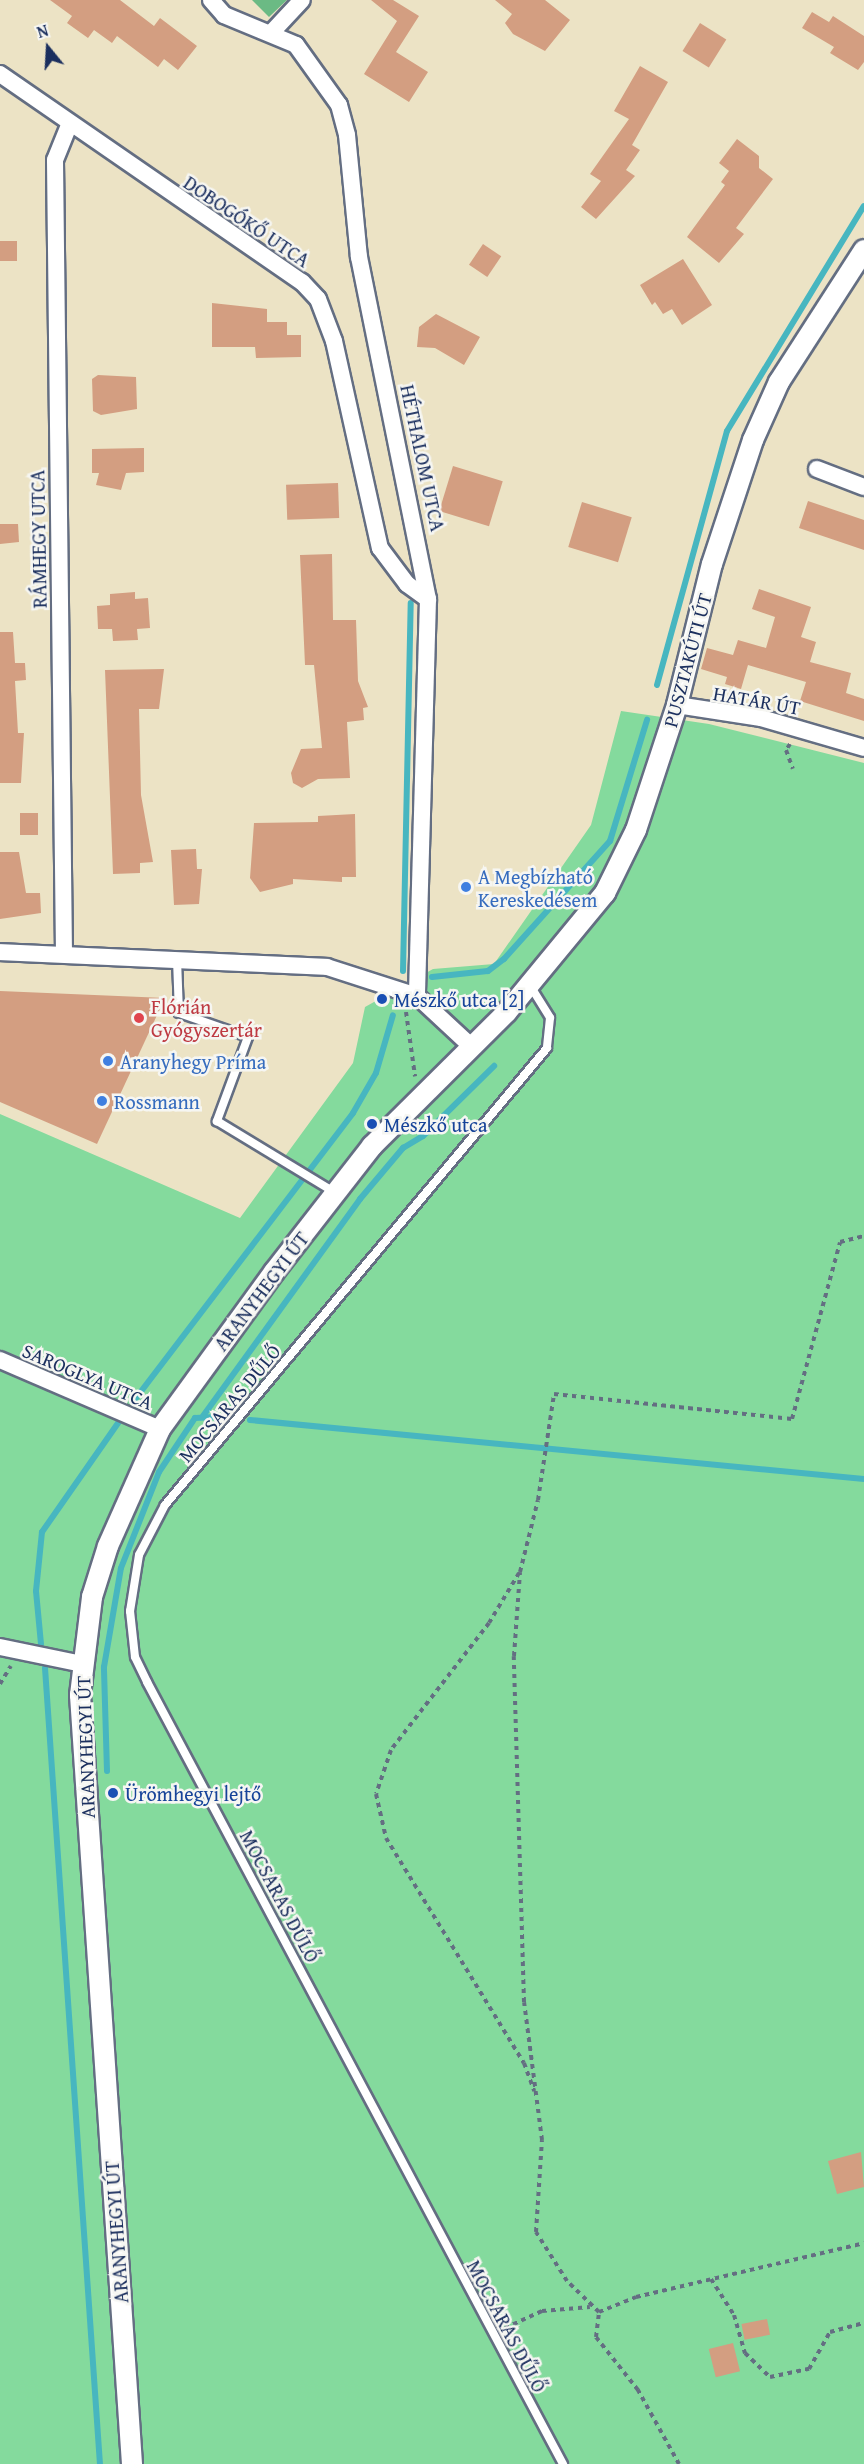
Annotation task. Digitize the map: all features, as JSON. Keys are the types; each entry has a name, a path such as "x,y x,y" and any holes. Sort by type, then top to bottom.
{"street":[{"name":"HÉTHALOM UTCA","path":"211,0 224,15 273,32 315,66 339,105 358,257 428,599 417,996"},
{"path":"273,32 302,0"},
{"name":"DOBOGÓKŐ UTCA","path":"0,74 69,126 302,282 318,299 334,341 380,548 401,578 428,599"},
{"name":"RÁMHEGY UTCA","path":"64,954 55,160 69,126"},
{"name":"PUSZTAKÚTI ÚT","path":"471,1046 531,987 611,883 636,830 677,705 712,564 753,440 779,382 864,250"},
{"path":"817,470 864,487"},
{"name":"HATÁR ÚT","path":"677,705 761,718 864,748"},
{"path":"0,952 327,967 417,996 471,1046"},
{"name":"ARANYHEGYI ÚT","path":"132,2464 81,1728 82,1664 92,1597 108,1546 160,1429 372,1146 471,1046"},
{"name":"SAROGLYA UTCA","path":"0,1360 160,1429"},
{"path":"0,1647 82,1664"}],"lane":[{"path":"177,959 179,1013 248,1037 217,1121 336,1192"},
{"name":"MOCSARAS DŰLŐ","path":"531,987 550,1018 547,1048 165,1505 139,1555 130,1620 135,1657 147,1682 563,2464"}],"path":[{"path":"786,750 793,770"},
{"path":"406,1011 415,1076"},
{"path":"864,1236 840,1242 792,1419 554,1394 544,1436 538,1500 520,1572 514,1656 524,2002 542,2140 536,2232 539,2244 591,2307 599,2312 711,2279 864,2243"},
{"path":"520,1572 489,1623 391,1750 376,1794 386,1838 524,2062 537,2098"},
{"path":"711,2279 734,2315 745,2353 770,2378 809,2368 830,2332 864,2323"},
{"path":"507,2327 542,2311 591,2307"},
{"path":"599,2312 596,2337 638,2390 679,2464"}],"green space":[{"path":"252,0 287,0 269,17"},
{"path":"621,711 709,724 864,763 864,2464 0,2464 0,1114 240,1218 353,1063 365,1007 433,969 494,964 591,825"}],"building":[{"path":"50,0 120,0 154,26 160,18 197,46 178,70 164,59 158,67 117,36 112,43 94,30 88,38 67,23 72,16"},
{"path":"371,0 393,0 419,16 396,52 428,72 409,102 364,74 397,21"},
{"path":"495,0 545,0 570,20 545,51 513,34 505,23 512,14"},
{"path":"812,12 829,22 833,16 864,36 864,62 858,70 830,53 834,47 802,28"},
{"path":"700,23 726,39 709,67 683,51"},
{"path":"640,66 668,82 632,145 640,150 626,170 635,176 596,219 581,207 601,181 590,174 629,119 614,111"},
{"path":"737,139 759,156 759,168 773,179 736,228 744,234 719,263 687,237 725,185 721,182 729,171 719,163"},
{"path":"0,241 17,241 17,261 0,261"},
{"path":"483,244 501,256 487,277 469,265"},
{"path":"683,259 712,305 682,325 672,309 663,314 655,302 652,305 640,285"},
{"path":"212,303 267,309 267,322 287,322 287,335 301,335 301,357 256,358 255,347 212,347"},
{"path":"436,314 480,337 464,365 435,348 417,347 419,327"},
{"path":"98,375 136,377 137,409 101,415 93,411 92,379"},
{"path":"144,448 144,472 126,473 121,490 96,485 99,473 92,473 92,449"},
{"path":"453,466 503,481 489,526 439,511"},
{"path":"338,483 339,518 287,520 286,485"},
{"path":"808,501 864,520 864,550 799,528"},
{"path":"582,502 632,517 618,562 568,547"},
{"path":"0,524 18,524 19,542 0,544"},
{"path":"332,554 333,620 356,620 358,681 368,707 363,708 364,720 347,722 350,778 318,779 302,788 293,783 291,773 301,749 322,748 314,665 305,665 300,555"},
{"path":"759,589 811,607 801,637 816,642 810,662 851,673 846,693 864,699 864,721 800,701 806,682 748,665 741,689 725,684 727,677 701,669 707,648 733,655 738,640 766,648 775,617 752,609"},
{"path":"135,592 135,599 148,598 150,628 137,629 138,640 113,641 112,629 98,629 97,606 110,605 110,594"},
{"path":"0,632 13,632 15,663 25,663 26,680 15,681 18,733 24,733 21,783 0,783"},
{"path":"164,669 159,709 139,709 141,795 153,862 140,863 140,873 113,874 105,670"},
{"path":"20,813 38,813 38,835 20,835"},
{"path":"355,814 356,877 342,877 342,882 293,879 293,884 260,892 250,878 254,823 318,822 318,816"},
{"path":"196,849 197,869 202,869 199,904 174,905 171,850"},
{"path":"0,852 19,852 26,893 40,893 41,913 0,919"},
{"path":"0,991 165,998 97,1144 0,1102"},
{"path":"861,2152 864,2187 837,2194 828,2161"},
{"path":"767,2319 770,2335 745,2340 741,2324"},
{"path":"733,2343 740,2371 716,2377 709,2349"}],"waterway":[{"path":"657,685 727,431 864,206"},
{"path":"403,971 411,603"},
{"path":"432,977 488,971 504,959 610,841 647,720"},
{"path":"136,1398 353,1113 376,1073 393,1015"},
{"path":"203,1416 360,1199 403,1148 423,1136 494,1066"},
{"path":"107,1771 104,1667 121,1568 159,1472 195,1418 216,1417"},
{"path":"250,1420 864,1479"},
{"path":"41,1644 36,1591 42,1532 118,1423"},
{"path":"45,1668 100,2464"}],"place":[{"name":"A Megbízható Kereskedésem","path":"466,887"},
{"name":"Mészkő utca [2]","path":"382,999"},
{"name":"Flórián Gyógyszertár","path":"139,1018"},
{"name":"Aranyhegy Príma","path":"108,1061"},
{"name":"Rossmann","path":"102,1101"},
{"name":"Mészkő utca","path":"372,1124"},
{"name":"Ürömhegyi lejtő","path":"113,1793"}]}
